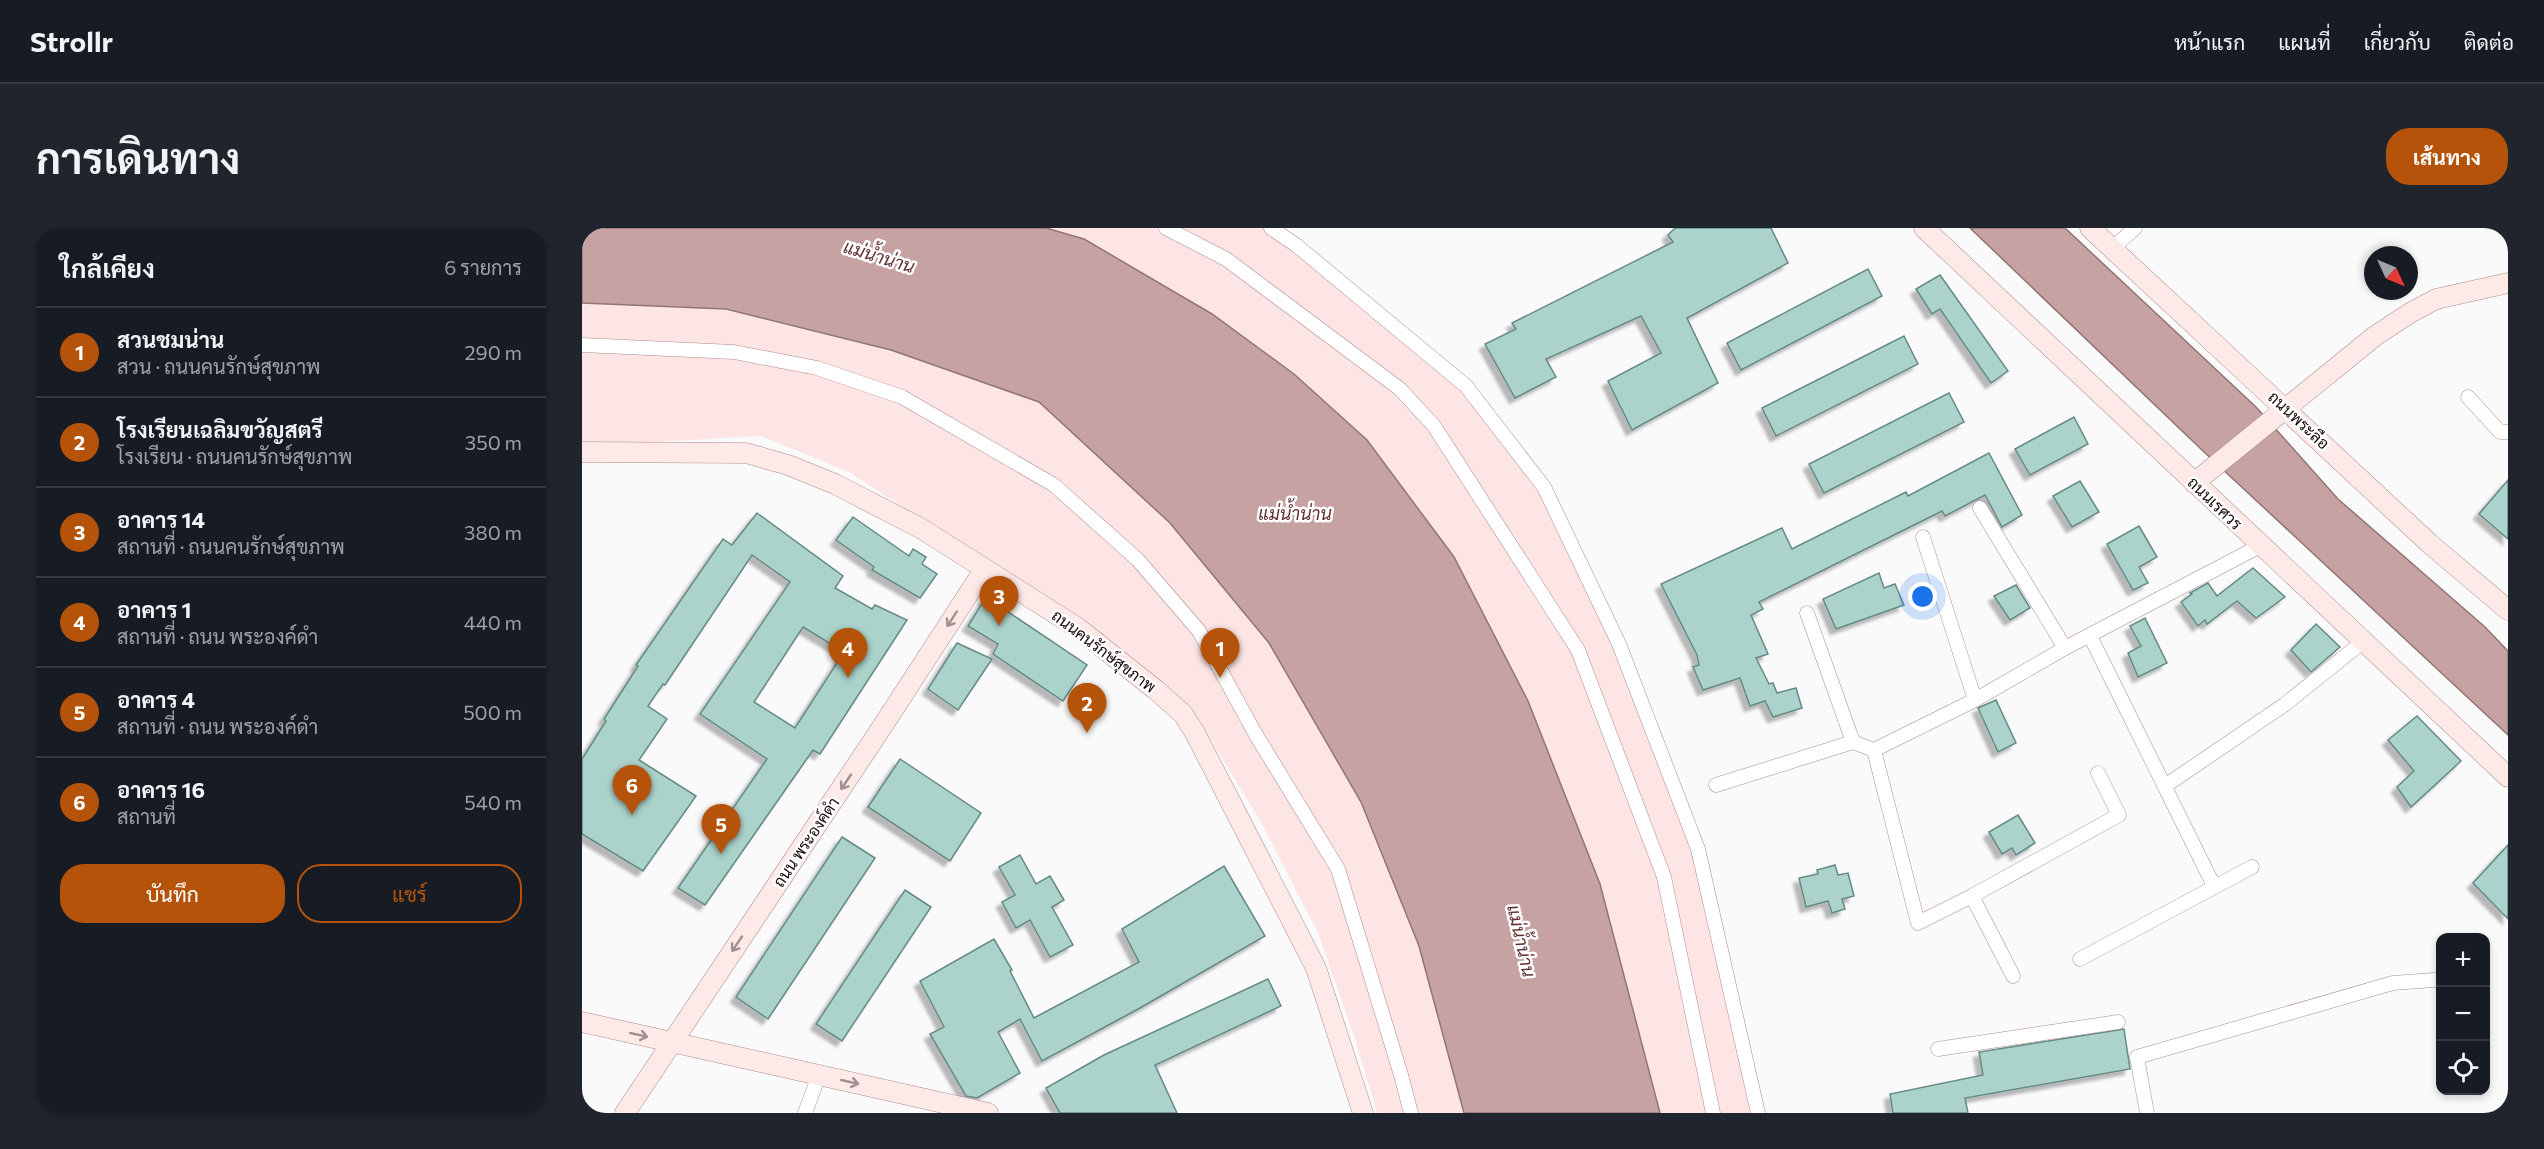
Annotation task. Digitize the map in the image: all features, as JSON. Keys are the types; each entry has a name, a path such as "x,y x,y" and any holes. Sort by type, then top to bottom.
{"street":[{"path":"1166,228 1226,258 1400,389 1434,426 1578,650 1664,877 1713,1113"},
{"path":"1271,228 1296,245 1466,386 1544,487 1615,634 1698,849 1758,1113"},
{"name":"ถนนเรศวร","path":"1924,228 2508,777"},
{"name":"ถนนพระลือ","path":"2090,228 2281,413 2508,610"},
{"path":"2112,249 2135,228"},
{"path":"2194,483 2375,336 2410,313 2436,299 2508,283"},
{"path":"582,345 734,352 817,368 902,397 1054,485 1138,560 1199,631 1256,735 1338,869 1411,1113"},
{"path":"2468,397 2500,432 2508,432"},
{"name":"ถนนคนรักษ์สุขภาพ","path":"582,452 746,453 788,465 835,484 922,529 1078,628 1183,714 1196,733 1316,968 1364,1113"},
{"path":"1980,508 2065,648"},
{"path":"1923,537 1975,700"},
{"path":"1716,785 1853,742 1874,750 1975,700 2065,648 2260,546"},
{"name":"ถนน พระองค์ดำ","path":"625,1113 984,570"},
{"path":"1807,613 1853,742"},
{"path":"2090,636 2214,886"},
{"path":"2165,786 2284,705 2364,641"},
{"path":"1874,750 1918,923 2119,815 2098,773"},
{"path":"2080,959 2252,867"},
{"path":"1972,896 2013,976"},
{"path":"2147,1113 2137,1057 2392,983 2434,980"},
{"path":"582,1022 988,1113"},
{"path":"1938,1049 2118,1022"},
{"path":"805,1113 819,1075"}],"shaded area":[{"path":"1046,228 1271,228 1466,386 1549,498 1602,605 1698,849 1754,1113 1655,1113 1641,1038 1600,884 1528,701 1212,314 1084,239"},
{"path":"582,303 726,309 891,350 1039,402 1170,523 1269,643 1361,802 1429,968 1473,1113 1377,1113 1355,1039 1318,933 1262,824 1195,713 1048,601 849,472 761,436 582,446"}],"water":[{"name":"แม่น้ำน่าน","path":"582,228 1046,228 1084,239 1212,314 1294,374 1367,440 1454,557 1528,701 1600,884 1660,1113 1464,1113 1419,946 1361,802 1269,643 1170,523 1039,402 891,350 726,309 582,303"},
{"path":"1970,228 2065,228 2256,407 2338,499 2485,627 2508,651 2508,735 2203,451"}],"building":[{"path":"1675,228 1771,228 1788,263 1687,318 1718,383 1632,430 1608,381 1661,353 1641,316 1546,359 1556,377 1515,398 1485,344 1516,329 1512,323 1673,242 1668,235"},
{"path":"1868,269 1882,296 1741,370 1727,343"},
{"path":"1940,275 2008,371 1991,383 1940,309 1932,314 1916,289"},
{"path":"1904,336 1918,364 1776,436 1762,408"},
{"path":"1949,393 1964,422 1824,493 1809,464"},
{"path":"2074,417 2088,444 2030,475 2015,449"},
{"path":"1989,453 2022,515 2002,527 1985,495 1945,516 1942,511 1759,602 1763,609 1751,615 1768,654 1756,658 1769,684 1773,683 1777,693 1796,688 1802,708 1773,717 1765,701 1750,706 1740,678 1703,690 1693,667 1699,665 1697,655 1661,584 1782,528 1792,549 1906,492 1908,496"},
{"path":"2508,480 2508,539 2479,514"},
{"path":"2080,481 2099,512 2072,527 2053,496"},
{"path":"757,513 843,576 835,588 872,609 875,605 907,620 820,754 813,750 705,905 678,888 767,759 700,714 790,582 752,555 665,685 663,684 648,706 667,719 639,760 696,796 643,871 582,834 582,759 638,666 636,665 723,539 732,545","holes":["803,627 844,652 795,728 754,702"]},
{"path":"853,517 909,556 913,549 926,557 922,564 937,574 920,598 872,570 874,567 836,540"},
{"path":"2139,526 2157,557 2139,567 2148,583 2133,590 2107,544"},
{"path":"2253,568 2285,597 2256,618 2237,601 2207,624 2205,620 2198,626 2181,602 2192,594 2190,593 2208,583 2217,596"},
{"path":"1879,573 1884,588 1895,584 1904,605 1836,629 1823,599"},
{"path":"2016,585 2030,608 2010,620 1994,596"},
{"path":"986,597 1087,665 1063,701 993,654 998,644 968,626"},
{"path":"2145,618 2167,663 2138,677 2128,653 2141,646 2130,626"},
{"path":"2316,624 2340,647 2311,672 2291,650"},
{"path":"957,643 992,659 958,710 928,689"},
{"path":"1996,700 2016,743 1998,752 1978,708"},
{"path":"2417,716 2461,761 2411,807 2397,787 2414,771 2388,740"},
{"path":"900,759 981,813 950,861 868,807"},
{"path":"2018,815 2035,843 2016,855 2012,848 2002,854 1989,832"},
{"path":"842,837 875,858 768,1019 736,997"},
{"path":"2508,845 2508,919 2473,883"},
{"path":"1020,855 1036,884 1050,876 1064,900 1052,907 1073,945 1050,957 1030,920 1016,928 1002,902 1015,895 999,867"},
{"path":"1835,865 1838,875 1848,873 1854,896 1842,899 1845,909 1832,913 1828,901 1806,907 1799,878 1818,874 1817,870"},
{"path":"1224,866 1265,936 1042,1061 1020,1019 998,1032 1020,1073 977,1098 966,1096 930,1034 944,1027 920,981 994,939 1012,970 1010,971 1034,1018 1139,962 1122,929"},
{"path":"905,890 931,907 842,1041 816,1024"},
{"path":"1268,979 1281,1006 1155,1065 1177,1113 1060,1113 1046,1088 1104,1055"},
{"path":"2124,1029 2130,1069 1965,1098 1968,1113 1893,1113 1890,1094 1983,1075 1979,1052"}],"place":[{"name":"อาคาร 14","path":"999,626"},
{"name":"อาคาร 1","path":"848,678"},
{"name":"สวนชมน่าน","path":"1220,678"},
{"name":"โรงเรียนเฉลิมขวัญสตรี","path":"1087,733"},
{"name":"อาคาร 16","path":"632,815"},
{"name":"อาคาร 4","path":"721,854"}]}
